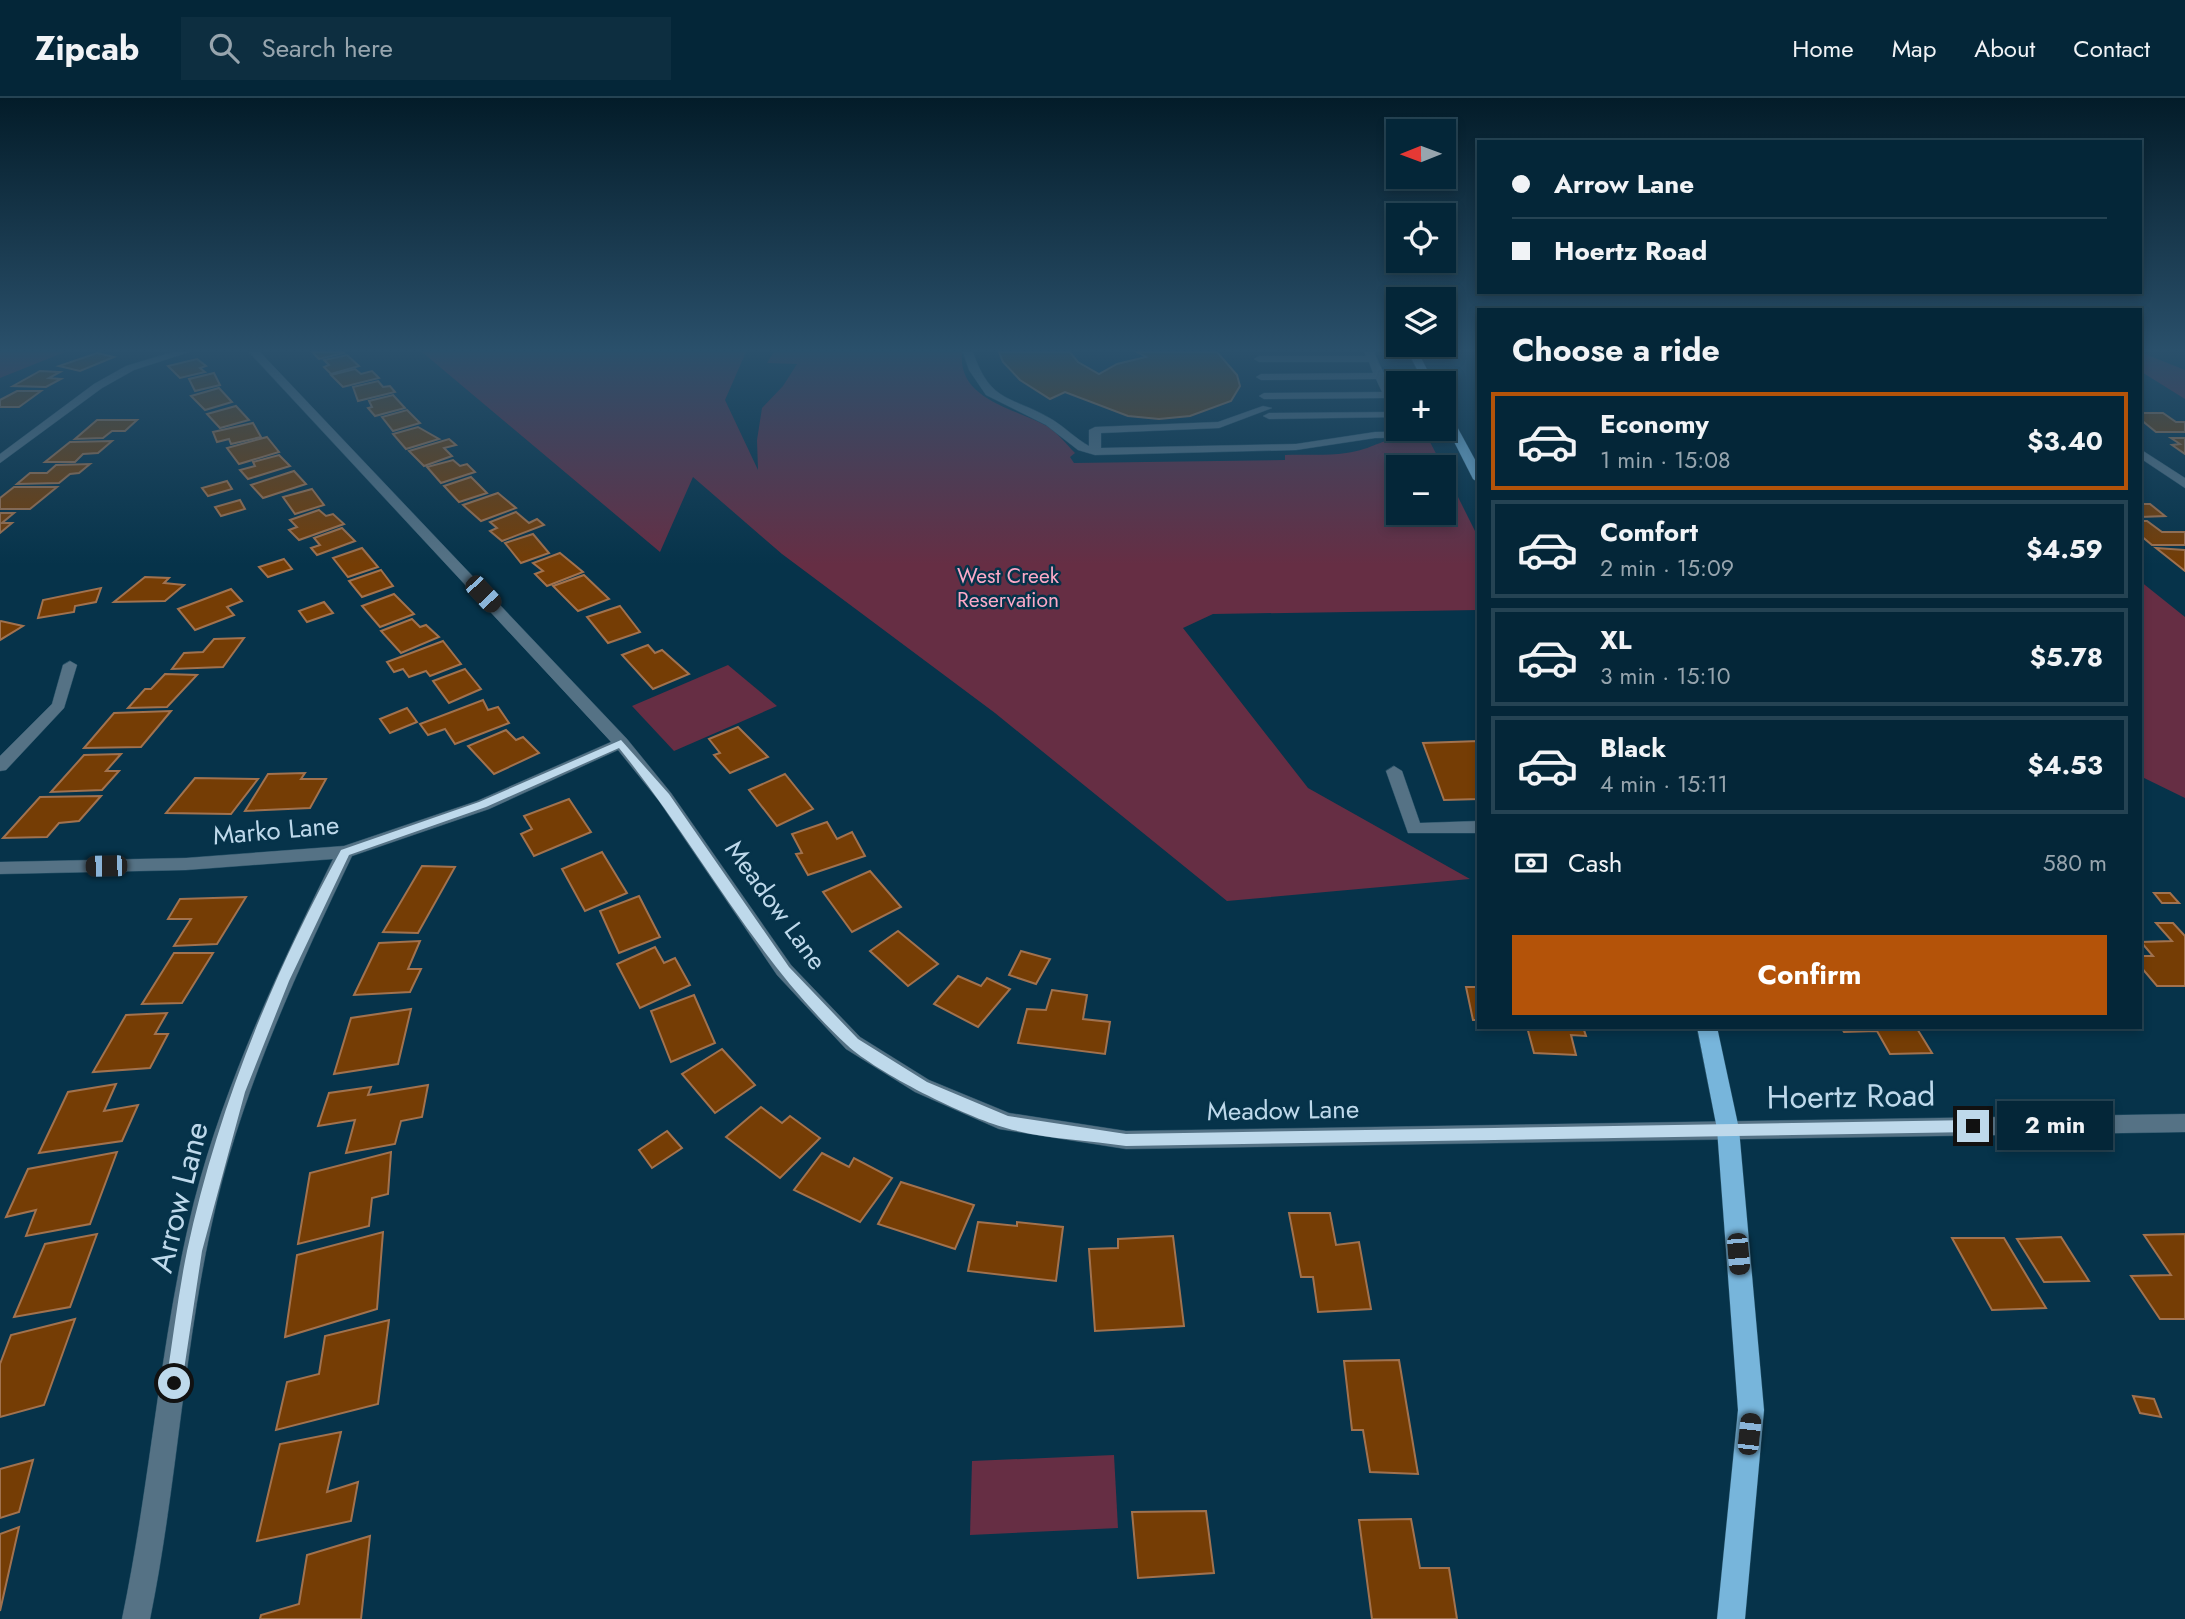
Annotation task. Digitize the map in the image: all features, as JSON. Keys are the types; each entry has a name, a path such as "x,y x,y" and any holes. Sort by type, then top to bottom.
{"main road":[{"path":"1456,436 1477,476"},
{"path":"1707,1029 1728,1129 1751,1410 1731,1619"}],"street":[{"path":"0,460 49,423"},
{"name":"Meadow Lane","path":"321,423 621,743 665,797 784,970 853,1043 922,1086 1007,1122 1126,1140 1728,1129"},
{"path":"1048,423 1082,449 1095,452 1296,447 1386,435"},
{"path":"1095,452 1095,430 1230,423"},
{"path":"1276,423 1296,447"},
{"path":"2142,453 2185,484"},
{"path":"0,766 59,705 70,665"},
{"name":"Marko Lane","path":"0,868 186,864 345,852 483,805 621,743"},
{"path":"1394,771 1414,829 1477,827"},
{"name":"Arrow Lane","path":"136,1619 198,1238 238,1092 282,981 345,852"},
{"name":"Hoertz Road","path":"1728,1129 2185,1123"}],"green space":[{"name":"West Creek Reservation","path":"506,423 736,423 758,470 760,423 1040,423 1051,429 1075,453 1070,457 1074,463 1285,460 1285,455 1346,453 1386,441 1430,442 1437,455 1386,455 1386,525 1456,525 1456,493 1477,535 1477,610 1213,614 1183,628 1308,788 1470,879 1227,901 995,713 782,554 693,477 660,552"},
{"path":"2142,583 2185,617 2185,798 2142,777"},
{"path":"728,665 777,706 674,751 632,706"},
{"path":"1114,1455 1118,1528 970,1535 972,1461"}],"building":[{"path":"94,423 134,423 125,431 112,431 103,438 75,439"},
{"path":"215,423 238,423 220,428"},
{"path":"253,423 261,437 231,444 229,439 217,442 213,432"},
{"path":"387,423 420,423 393,431"},
{"path":"2145,423 2185,423 2185,432 2156,432"},
{"path":"418,427 439,439 406,449 393,434"},
{"path":"267,437 279,452 239,464 227,448"},
{"path":"2171,438 2185,438 2185,454 2172,445 2180,444"},
{"path":"449,439 456,445 444,448 452,456 424,466 409,451"},
{"path":"112,441 98,453 83,454 75,462 45,462 70,442"},
{"path":"279,455 290,466 248,479 240,470 255,466 253,462"},
{"path":"453,460 460,466 467,464 475,472 441,483 427,467"},
{"path":"90,464 59,483 17,484 30,473 47,473 56,465"},
{"path":"294,471 306,484 263,498 251,485"},
{"path":"471,477 487,493 459,502 444,486"},
{"path":"227,481 232,489 208,496 202,488"},
{"path":"14,487 57,487 30,509 0,509 0,498"},
{"path":"312,489 324,505 295,514 283,497"},
{"path":"498,493 516,508 481,521 463,505"},
{"path":"240,500 245,509 221,516 215,507"},
{"path":"2142,504 2150,504 2165,516 2142,517"},
{"path":"319,510 326,516 333,514 344,524 299,540 289,530 297,527 290,520"},
{"path":"516,512 529,523 537,519 544,525 502,541 490,531 497,528 490,522"},
{"path":"0,513 14,513 2,523 12,523 0,533"},
{"path":"2142,521 2147,521 2162,532 2185,532 2185,545 2152,545 2142,537"},
{"path":"342,528 355,541 317,555 311,548 320,545 314,538"},
{"path":"533,534 549,553 521,563 505,543"},
{"path":"362,548 378,567 348,577 333,558"},
{"path":"2156,548 2185,550 2185,571"},
{"path":"560,553 583,572 547,586 535,574 543,571 533,563"},
{"path":"284,559 292,569 268,577 259,567"},
{"path":"381,570 393,586 362,597 349,581"},
{"path":"584,575 609,599 578,611 553,586"},
{"path":"145,577 169,578 164,583 184,585 165,601 114,602"},
{"path":"101,588 96,602 75,606 74,612 38,618 43,600"},
{"path":"231,589 242,601 227,607 234,615 195,630 178,609"},
{"path":"394,594 414,614 380,627 362,606"},
{"path":"324,602 333,613 307,622 299,611"},
{"path":"620,606 640,632 608,643 587,617"},
{"path":"412,619 420,627 426,625 439,637 401,653 381,631"},
{"path":"1,621 23,626 0,640"},
{"path":"244,638 223,667 172,669 184,653 203,652 214,639"},
{"path":"443,641 461,664 430,676 426,671 409,677 403,669 394,672 387,662"},
{"path":"648,645 655,653 662,650 689,674 653,689 622,655"},
{"path":"465,669 481,689 449,703 433,681"},
{"path":"165,674 197,675 167,707 128,708 145,689 151,689"},
{"path":"483,700 488,710 498,707 509,723 455,744 445,729 428,735 420,724"},
{"path":"407,708 417,722 390,733 380,719"},
{"path":"171,711 141,747 84,748 114,713"},
{"path":"738,727 768,757 730,773 714,755 720,753 709,739"},
{"path":"506,730 516,740 523,737 539,753 494,774 468,746"},
{"path":"1477,741 1477,799 1444,800 1423,743"},
{"path":"121,754 106,771 119,771 102,790 51,792 84,755"},
{"path":"305,773 301,779 326,779 310,808 245,811 268,774"},
{"path":"785,774 813,809 777,826 749,790"},
{"path":"195,778 258,779 231,814 166,813"},
{"path":"101,796 79,821 59,823 47,837 3,838 40,797"},
{"path":"569,799 591,832 534,856 521,834 532,829 524,816"},
{"path":"827,822 837,839 852,832 865,856 808,875 796,854 802,853 792,834"},
{"path":"602,852 627,893 585,911 562,869"},
{"path":"422,866 455,867 418,933 383,932"},
{"path":"870,871 901,907 852,932 823,892"},
{"path":"2154,893 2170,893 2179,903 2162,903"},
{"path":"639,896 660,937 619,953 600,911"},
{"path":"246,897 217,944 174,946 191,919 168,919 180,899"},
{"path":"2156,923 2173,923 2185,936 2185,986 2157,986 2142,968 2142,956 2153,956 2142,942 2172,941"},
{"path":"898,931 938,964 908,986 870,951"},
{"path":"420,941 408,969 421,969 410,992 354,995 379,943"},
{"path":"655,947 664,963 675,958 690,985 640,1008 617,964"},
{"path":"1021,951 1050,959 1036,984 1009,975"},
{"path":"174,953 213,953 182,1003 142,1004"},
{"path":"958,976 981,986 987,978 1010,989 978,1027 934,1004"},
{"path":"1466,987 1477,987 1477,1020 1473,1020"},
{"path":"1052,990 1087,995 1083,1019 1110,1022 1105,1054 1018,1043 1027,1009 1046,1010"},
{"path":"694,995 715,1043 671,1062 651,1011"},
{"path":"411,1009 398,1064 334,1074 351,1018"},
{"path":"167,1013 155,1034 168,1034 150,1068 93,1072 126,1015"},
{"path":"1528,1029 1584,1029 1586,1036 1571,1035 1576,1055 1534,1053"},
{"path":"1842,1029 1917,1029 1932,1053 1890,1054 1877,1031 1844,1032"},
{"path":"722,1049 755,1085 715,1113 682,1074"},
{"path":"116,1084 104,1111 138,1105 122,1141 39,1153 68,1092"},
{"path":"428,1085 422,1117 401,1121 395,1144 346,1153 355,1120 318,1126 329,1093 371,1087 368,1095"},
{"path":"761,1107 782,1123 790,1116 820,1138 780,1178 726,1137"},
{"path":"667,1131 682,1148 652,1168 639,1150"},
{"path":"117,1152 90,1224 26,1236 36,1210 6,1217 28,1169"},
{"path":"391,1152 388,1194 372,1198 369,1226 298,1244 310,1173"},
{"path":"822,1153 849,1167 854,1158 892,1178 860,1222 794,1190"},
{"path":"901,1182 974,1205 955,1249 878,1224"},
{"path":"1289,1213 1330,1213 1336,1245 1359,1242 1371,1309 1318,1312 1313,1277 1301,1277"},
{"path":"978,1222 1017,1226 1017,1222 1063,1227 1056,1281 968,1271"},
{"path":"383,1232 377,1309 285,1337 297,1255"},
{"path":"97,1234 70,1307 14,1317 45,1244"},
{"path":"2185,1234 2185,1319 2160,1319 2131,1276 2171,1275 2144,1235"},
{"path":"1173,1236 1184,1326 1095,1331 1089,1249 1118,1248 1118,1239"},
{"path":"2061,1237 2089,1281 2044,1282 2017,1239"},
{"path":"1952,1238 2004,1238 2046,1308 1992,1310"},
{"path":"75,1319 44,1405 0,1417 0,1364 11,1335"},
{"path":"389,1320 378,1404 276,1430 287,1382 319,1374 325,1336"},
{"path":"1399,1360 1418,1474 1370,1472 1363,1430 1352,1430 1344,1361"},
{"path":"2133,1396 2154,1399 2161,1417 2140,1413"},
{"path":"341,1432 327,1492 358,1482 351,1521 257,1541 280,1444"},
{"path":"33,1460 19,1512 0,1518 0,1469"},
{"path":"1206,1511 1214,1573 1138,1578 1132,1512"},
{"path":"1411,1519 1420,1568 1449,1568 1457,1619 1372,1619 1359,1520"},
{"path":"19,1527 0,1611 0,1534"},
{"path":"370,1536 361,1619 260,1619 261,1615 299,1604 307,1555"}],"route":[{"path":"174,1383 195,1251 238,1092 282,981 345,852 483,805 621,743 665,797 784,970 853,1043 922,1086 1007,1122 1126,1140 1973,1126"}]}
